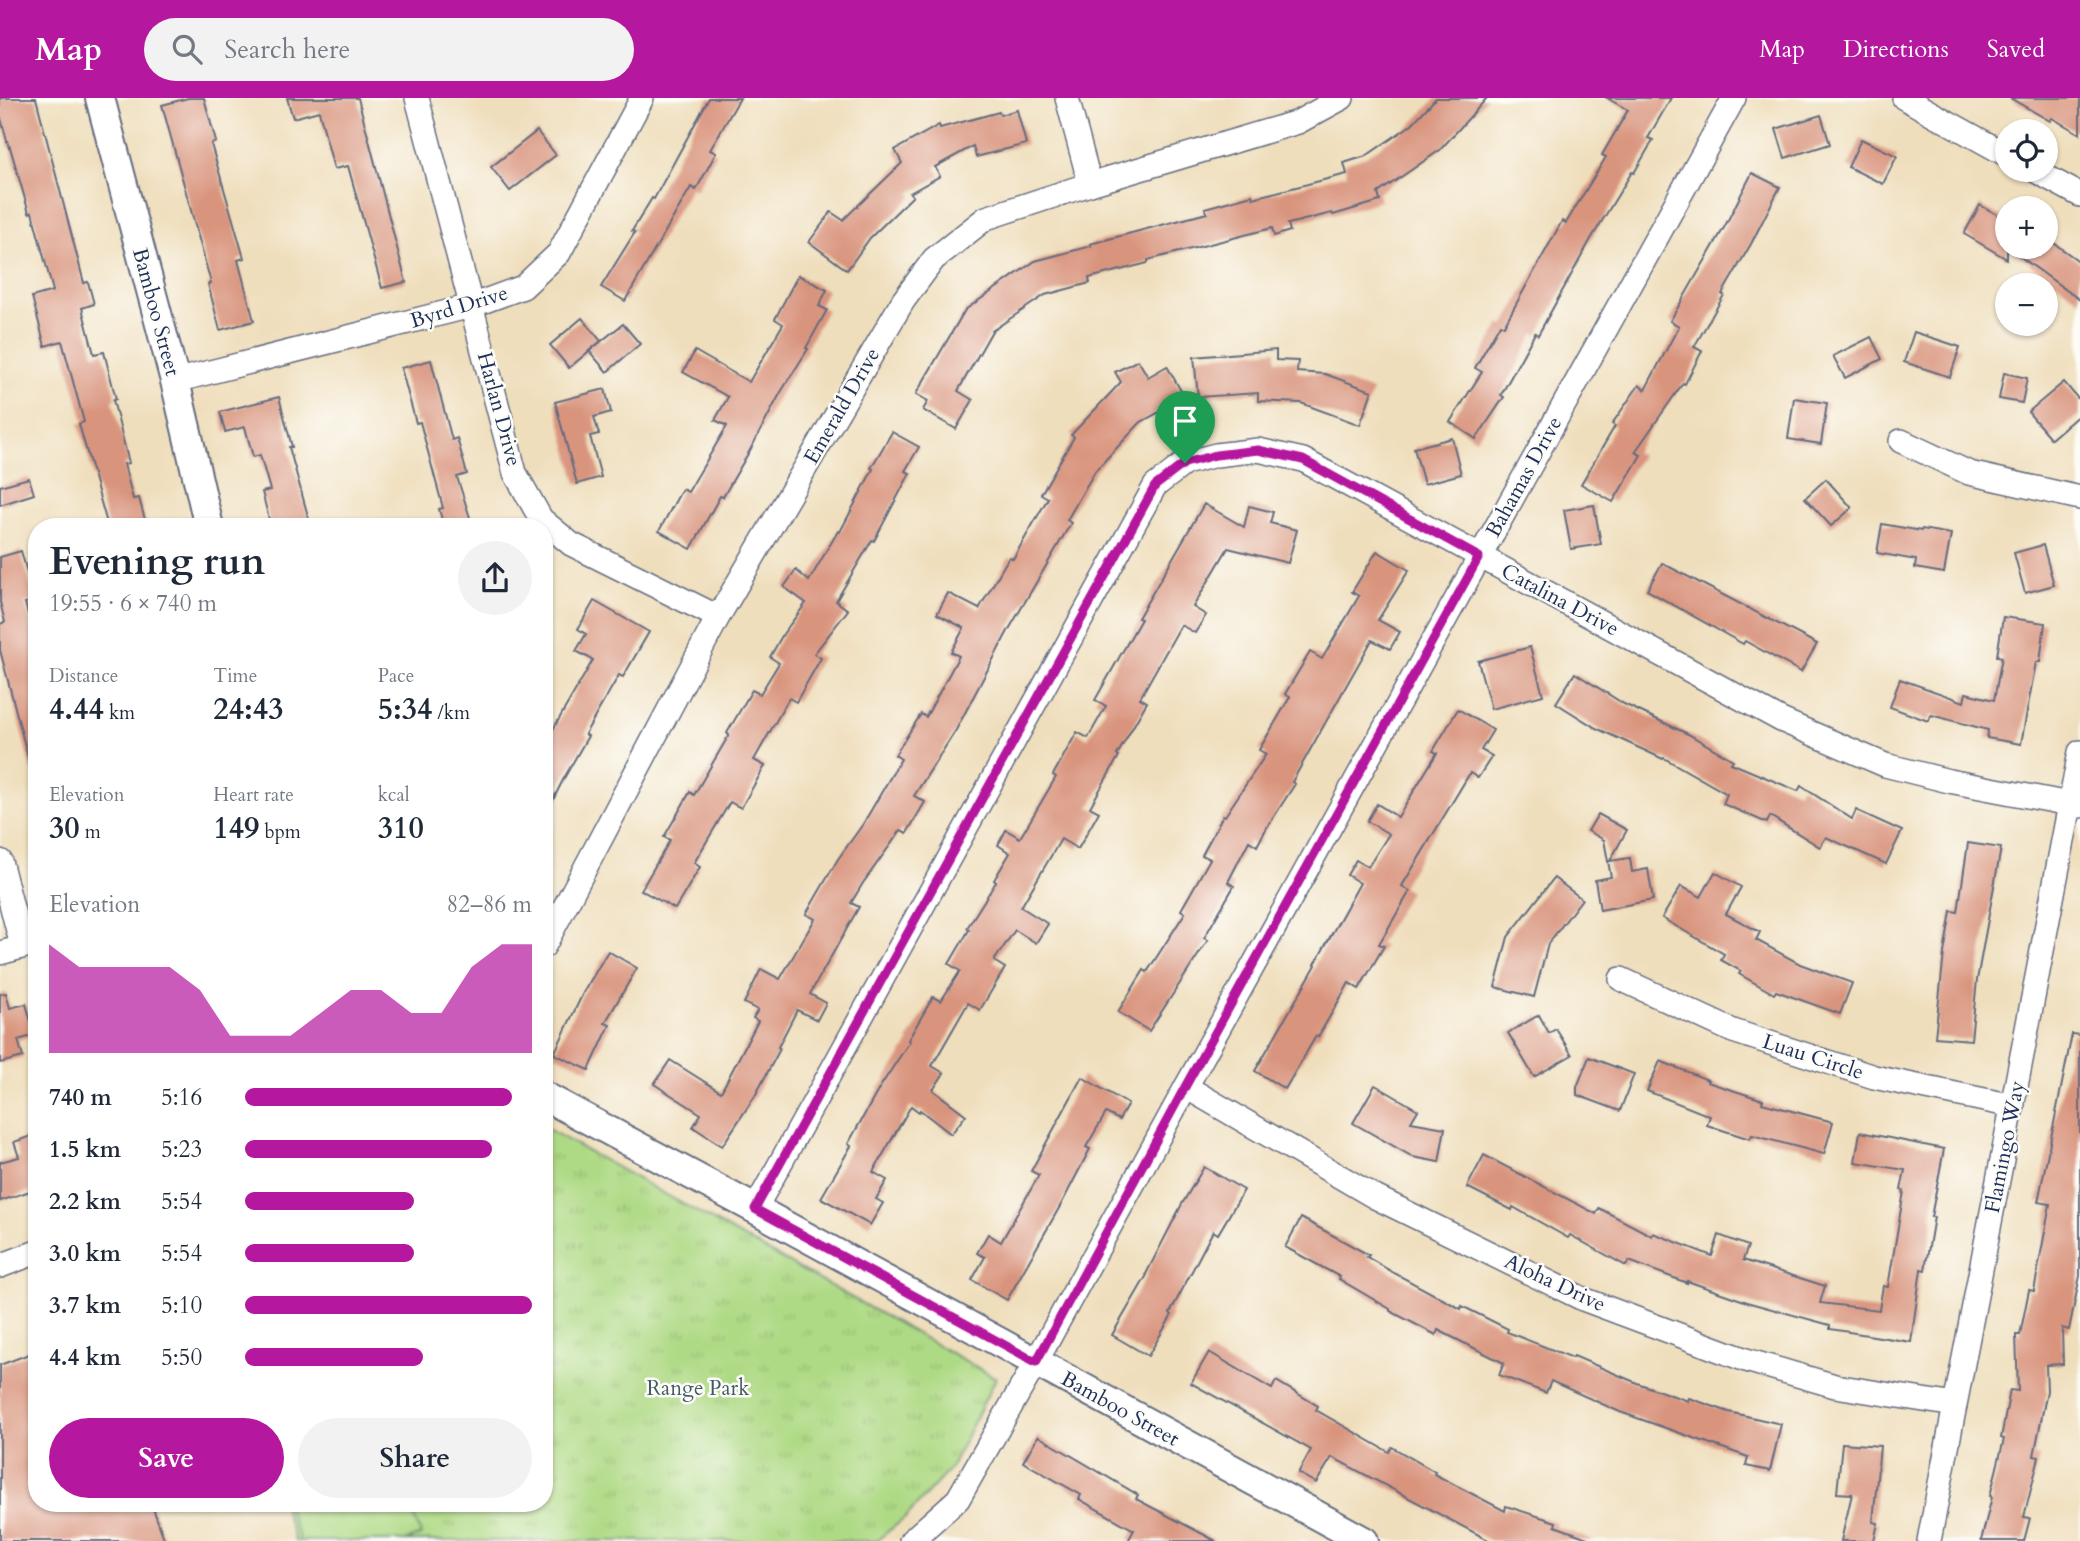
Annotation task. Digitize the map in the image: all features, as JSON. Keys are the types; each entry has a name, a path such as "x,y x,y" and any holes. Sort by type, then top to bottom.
{"street":[{"name":"Bamboo Street","path":"100,98 175,382 207,518"},
{"name":"Harlan Drive","path":"417,98 515,473 540,518"},
{"name":"Byrd Drive","path":"175,382 471,306 523,287 559,254 642,98"},
{"path":"1067,98 1090,184"},
{"name":"Emerald Drive","path":"553,929 718,617 903,301 934,259 986,218 1297,122 1342,98"},
{"name":"Bahamas Drive","path":"911,1541 958,1499 1734,98"},
{"path":"1904,98 1995,148"},
{"path":"2056,182 2080,195"},
{"path":"1901,441 1969,473 2080,498"},
{"name":"Catalina Drive","path":"755,1209 1155,486 1185,463 1216,455 1258,450 1303,460 1781,720 1885,765 1949,781 2075,805"},
{"name":"Harlan Drive","path":"553,529 571,544 718,617"},
{"name":"Flamingo Way","path":"1929,1541 2013,1106 2075,805 2080,752"},
{"path":"0,860 20,947"},
{"name":"Luau Circle","path":"1621,979 1733,1031 1866,1075 2013,1106"},
{"name":"Aloha Drive","path":"1185,1087 1375,1197 1583,1299 1746,1360 1835,1386 1955,1405"},
{"name":"Bamboo Street","path":"553,1101 1364,1541"},
{"path":"0,1266 28,1255"}],"green space":[{"name":"Range Park","path":"553,1132 996,1378 950,1469 905,1518 876,1541 295,1541 285,1512 553,1512"},
{"path":"289,1512 412,1512 421,1535 405,1541 300,1541"}],"building":[{"path":"0,98 36,98 84,283 88,282 94,304 82,308 94,354 104,352 129,463 124,464 133,499 139,498 145,518 105,518 79,424 84,422 62,341 45,346 32,297 53,291 32,212 29,213 0,115"},
{"path":"188,98 204,98 216,142 211,144 244,258 238,260 254,321 220,330 208,284 211,283 162,105"},
{"path":"287,98 358,98 406,282 382,288 348,166 334,169 319,111 293,118"},
{"path":"709,98 740,98 710,150 716,153 696,190 691,187 625,301 601,287 635,232 632,231 652,198 654,199"},
{"path":"1436,98 1487,98 1440,150 1378,193 1380,201 1333,215 1332,213 1288,224 1290,231 1274,236 1272,228 1148,260 1148,263 1089,278 1090,283 1045,295 992,331 958,391 973,400 956,429 923,410 928,401 916,394 965,310 1035,261 1207,213 1205,208 1347,174 1344,163 1366,156 1411,125"},
{"path":"1607,98 1671,98 1648,138 1653,140 1591,239 1538,335 1535,333 1501,395 1504,397 1476,439 1450,422 1482,372 1475,368 1500,324 1504,326 1562,221 1566,223 1606,157 1602,155 1628,110"},
{"path":"2010,98 2080,98 2080,134 2058,119 2047,119"},
{"path":"1017,110 1026,144 976,157 973,146 935,167 940,176 910,193 913,196 870,238 847,270 809,242 831,212 843,220 902,163 895,150 939,125 940,128 999,112 1000,115"},
{"path":"1821,115 1830,144 1785,158 1776,129"},
{"path":"537,131 556,155 510,191 491,167"},
{"path":"1861,139 1897,156 1883,184 1848,167"},
{"path":"1752,173 1780,187 1694,347 1702,351 1685,384 1683,383 1635,452 1641,455 1613,502 1581,484 1615,426 1612,424 1639,385 1645,390 1679,326 1670,321"},
{"path":"1980,205 1995,213 1995,252 1964,234"},
{"path":"2058,246 2080,262 2080,300 2058,284 2058,273 2043,273 2024,259 2058,259"},
{"path":"798,275 827,290 819,306 827,310 806,348 808,349 691,549 659,531 682,489 688,492 727,426 715,420 728,397 683,372 695,351 749,382 783,324 775,319"},
{"path":"582,318 601,341 569,368 550,345"},
{"path":"623,324 640,344 607,372 589,351"},
{"path":"1914,332 1960,347 1950,377 1904,362"},
{"path":"1871,337 1882,359 1845,378 1833,356"},
{"path":"1276,350 1276,360 1298,361 1297,372 1325,374 1372,391 1360,425 1301,403 1258,401 1258,393 1198,397 1194,357"},
{"path":"431,360 452,440 457,438 467,474 457,477 470,518 442,518 439,509 443,508 420,422 416,423 401,368"},
{"path":"1138,360 1148,377 1167,366 1185,398 1141,422 1095,471 1067,520 1071,523 1008,631 956,730 914,796 925,802 907,833 901,830 851,903 859,907 810,994 826,1003 817,1020 797,1010 755,1096 722,1146 693,1127 701,1114 654,1084 670,1060 721,1092 758,1021 753,1018 758,1010 744,1003 761,969 780,979 815,919 806,914 901,759 895,755 921,714 926,717 959,656 951,652 964,628 937,614 948,593 979,609 1009,557 1013,559 1048,498 1041,494 1074,437 1071,435 1121,382 1115,372"},
{"path":"2004,373 2027,378 2022,403 1999,399"},
{"path":"2064,382 2080,401 2080,414 2051,439 2028,412"},
{"path":"605,389 611,412 594,417 599,434 590,436 601,477 577,484 555,402"},
{"path":"279,397 292,447 289,447 309,518 269,518 262,492 270,490 260,455 253,457 245,427 225,432 220,412"},
{"path":"1794,398 1827,403 1821,444 1788,439"},
{"path":"892,432 919,447 905,471 910,473 874,541 872,540 836,601 848,610 814,654 821,658 796,702 789,698 754,760 765,766 741,808 730,802 694,863 700,867 675,909 641,890 670,840 664,837 690,792 694,795 752,690 760,694 779,663 770,657 806,603 784,587 796,570 809,581 838,531 840,532"},
{"path":"1452,438 1461,474 1424,484 1414,448"},
{"path":"29,478 34,494 0,505 0,486"},
{"path":"1826,479 1852,508 1831,526 1805,498"},
{"path":"1204,504 1244,527 1249,506 1273,512 1270,523 1297,530 1288,563 1228,548 1193,607 1206,615 1195,633 1181,625 1140,698 1147,702 1090,807 1099,812 1078,849 1061,839 1021,907 1048,924 1036,943 1015,930 994,961 1005,968 980,1010 968,1003 932,1066 944,1073 933,1090 966,1115 951,1134 911,1106 873,1172 887,1180 876,1199 883,1203 870,1225 821,1198 851,1146 848,1144 910,1041 908,1040 933,997 941,1001 960,971 949,964 1010,853 998,845 1006,830 1020,838 1056,777 1053,775 1077,732 1088,738 1106,706 1095,700 1141,619 1138,618"},
{"path":"1594,505 1601,544 1571,549 1564,510"},
{"path":"1882,524 1951,534 1944,573 1915,568 1916,560 1877,553"},
{"path":"2043,545 2054,585 2025,593 2014,553"},
{"path":"21,551 28,576 28,602 25,603 28,614 28,757 0,650 0,624 5,622 0,602 0,557"},
{"path":"1377,551 1409,570 1378,620 1400,632 1390,649 1372,640 1292,782 1295,784 1257,846 1249,841 1228,882 1234,886 1204,938 1208,940 1149,1031 1118,1012 1185,913 1181,910 1210,859 1202,855 1223,815 1225,816 1266,754 1259,750 1290,697 1285,694 1310,652 1322,659 1359,596 1352,592"},
{"path":"1662,563 1817,644 1801,672 1745,641 1743,644 1647,590"},
{"path":"594,601 649,632 623,677 619,675 585,734 588,736 553,800 553,729 593,660 576,651 586,634 578,629"},
{"path":"2003,617 2045,623 2040,662 2036,662 2021,744 1987,738 1988,730 1931,715 1928,721 1890,707 1900,679 1964,702 1966,693 1994,700 2002,657 1997,656"},
{"path":"1530,647 1543,695 1491,709 1478,661"},
{"path":"1575,673 1624,704 1688,734 1733,760 1731,763 1798,791 1801,786 1852,819 1856,810 1902,831 1886,864 1826,837 1820,847 1770,816 1767,823 1723,804 1727,794 1664,758 1596,728 1556,703"},
{"path":"1458,709 1493,730 1481,750 1492,756 1478,778 1470,773 1402,886 1410,891 1379,944 1384,946 1359,989 1349,983 1285,1089 1255,1071 1360,883 1347,875 1356,860 1368,867 1389,834 1367,821 1377,804 1398,817 1437,753 1433,751"},
{"path":"1598,814 1627,830 1610,861 1630,858 1632,872 1648,869 1653,900 1600,910 1595,880 1611,877 1604,840 1588,831"},
{"path":"1968,843 2001,848 1977,980 1971,1040 1935,1037 1951,911 1958,912"},
{"path":"1715,872 1741,887 1726,914 1760,932 1756,940 1800,964 1852,983 1840,1014 1776,991 1774,994 1721,960 1724,954 1662,918 1681,886 1701,897"},
{"path":"1554,878 1582,899 1548,944 1534,997 1495,987 1508,937"},
{"path":"608,951 637,968 605,1023 610,1025 589,1070 554,1054 583,993"},
{"path":"6,993 10,1008 26,1004 28,1037 18,1040 23,1057 0,1063 0,994"},
{"path":"1539,1015 1549,1033 1556,1029 1572,1055 1534,1077 1508,1033"},
{"path":"2072,1034 2080,1035 2080,1276 2069,1330 2062,1328 2063,1364 2046,1365 2047,1391 2034,1456 2039,1457 2024,1517 2030,1518 2024,1541 1981,1541 2004,1439 2001,1438 2010,1390 2018,1391 2016,1335 2020,1335 2029,1290 2034,1291 2050,1204 2038,1202"},
{"path":"1589,1057 1634,1074 1620,1111 1577,1095 1577,1087"},
{"path":"1660,1061 1708,1080 1707,1082 1763,1100 1762,1103 1833,1122 1824,1154 1752,1135 1750,1139 1707,1125 1710,1116 1647,1091"},
{"path":"1082,1077 1128,1104 1119,1120 1106,1113 1086,1147 1090,1149 1063,1201 1007,1300 972,1280 985,1257 977,1253 988,1234 1001,1242 1039,1175 1031,1171"},
{"path":"1375,1085 1418,1110 1411,1122 1445,1128 1439,1162 1413,1157 1353,1123"},
{"path":"1860,1132 1944,1149 1931,1217 1934,1217 1925,1270 1921,1269 1911,1342 1830,1329 1830,1325 1687,1283 1629,1261 1626,1266 1570,1235 1568,1238 1513,1207 1512,1210 1467,1187 1484,1155 1596,1214 1599,1208 1652,1236 1653,1233 1712,1256 1719,1235 1748,1246 1743,1260 1825,1286 1820,1303 1879,1310 1883,1286 1888,1287 1905,1170 1855,1162"},
{"path":"28,1137 28,1192 0,1201 0,1162 19,1157 14,1142"},
{"path":"1204,1167 1244,1190 1218,1234 1213,1231 1170,1313 1172,1315 1148,1356 1112,1335"},
{"path":"1301,1218 1461,1309 1462,1306 1508,1329 1507,1332 1688,1401 1689,1398 1729,1412 1781,1424 1770,1471 1746,1466 1748,1457 1620,1412 1551,1381 1546,1393 1499,1375 1504,1363 1438,1330 1436,1335 1390,1311 1339,1279 1340,1277 1285,1247"},
{"path":"1209,1352 1272,1389 1276,1381 1318,1406 1316,1410 1389,1452 1392,1447 1435,1472 1434,1474 1505,1511 1506,1506 1556,1522 1555,1526 1590,1541 1490,1541 1332,1457 1316,1483 1298,1473 1311,1450 1191,1383"},
{"path":"28,1354 28,1512 154,1512 165,1541 0,1541 0,1365"},
{"path":"1038,1436 1138,1495 1136,1499 1216,1541 1128,1541 1134,1530 1079,1499 1081,1495 1023,1462"},
{"path":"1842,1443 1880,1446 1873,1522 1878,1523 1874,1541 1841,1541 1852,1494 1837,1493"}],"route":[{"path":"1258,450 1303,460 1479,557 1036,1362 755,1209 1155,486 1185,463 1216,455 1258,450"}]}
